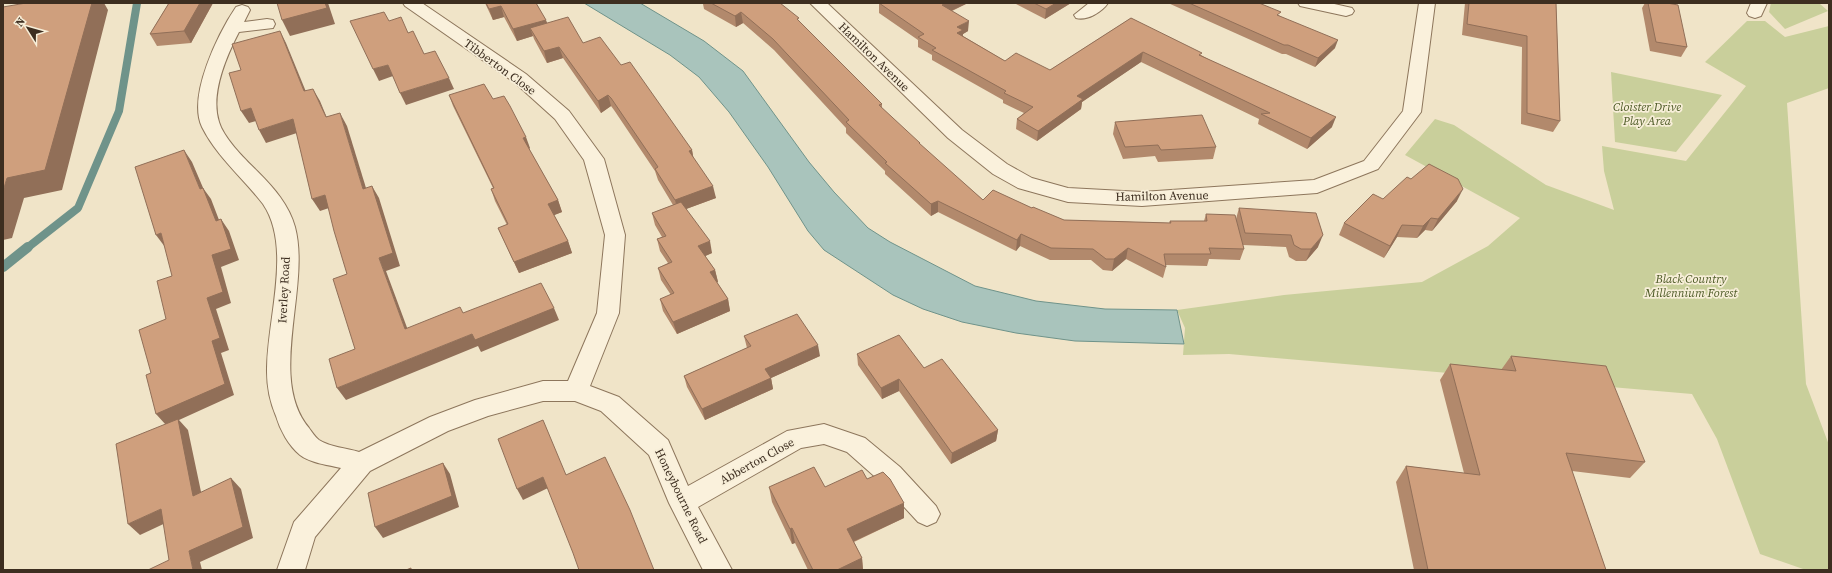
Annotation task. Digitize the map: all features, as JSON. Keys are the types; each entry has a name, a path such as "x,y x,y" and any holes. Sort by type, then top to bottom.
{"street":[{"name":"Tibberton Close","path":"411,3 520,78 562,116 594,159 614,235 614,243 608,313 576,391"},
{"name":"Hamilton Avenue","path":"818,3 955,134 1000,169 1025,183 1068,195 1142,199 1317,186 1371,165 1412,112 1427,3"},
{"path":"1082,15 1100,3"},
{"path":"1308,21 1307,3 1346,11"},
{"name":"Iverley Road","path":"242,10 232,28 208,90 209,122 234,160 271,198 285,228 287,265 278,382 289,422 310,448 361,463"},
{"path":"232,28 267,24"},
{"name":"Honeybourne Road","path":"291,570 304,531 361,463 439,424 484,407 543,391 576,391 610,404 659,448 682,503 718,570"},
{"name":"Abberton Close","path":"682,503 796,438 824,434 856,445 891,475 927,514"}],"green space":[{"path":"1771,3 1819,3 1828,11 1785,29 1769,12"},
{"name":"Black Country Millennium Forest","path":"1747,21 1765,21 1785,37 1829,26 1829,88 1787,103 1806,384 1829,445 1829,570 1806,570 1760,554 1717,439 1692,394 1229,354 1183,355 1185,328 1177,310 1284,295 1422,282 1488,246 1520,218 1405,155 1435,119 1454,125 1546,185 1614,210 1604,171 1602,146 1686,161 1746,86 1705,62"},
{"name":"Cloister Drive Play Area","path":"1611,72 1722,95 1676,152 1615,142"}],"water":[{"path":"584,3 640,3 704,41 743,71 809,162 834,192 868,228 890,242 975,286 1036,301 1105,309 1177,310 1184,344 1075,341 1016,333 962,322 923,309 893,295 824,250 808,231 768,167 729,112 699,77 670,55"}],"building":[{"path":"26,3 92,3 45,170 7,178 3,191 3,7"},
{"path":"169,3 200,3 184,31 150,34"},
{"path":"277,3 325,3 327,8 282,20"},
{"path":"486,3 536,3 546,20 513,29 501,6 489,9"},
{"path":"711,3 780,3 799,18 797,19 882,104 879,105 983,200 993,190 1032,208 1033,207 1064,220 1171,223 1170,221 1207,221 1206,214 1235,215 1244,249 1209,248 1211,254 1164,254 1166,267 1128,248 1114,259 1106,259 1093,249 1051,248 1021,234 1017,240 938,201 931,204 885,163 887,162 846,122 849,120 773,39 741,12 735,16"},
{"path":"879,3 947,3 942,5 969,21 957,27 963,30 957,33 1005,61 1016,53 1050,70 1131,18 1202,53 1199,55 1336,117 1311,138 1261,114 1270,113 1143,52 1077,96 1083,99 1038,131 1017,119 1033,107 1004,93 1006,91 932,50 936,48 918,37 924,34"},
{"path":"1034,3 1056,3 1046,9"},
{"path":"1189,3 1259,3 1281,12 1277,15 1338,40 1318,58 1288,45 1284,45"},
{"path":"1469,3 1556,3 1560,121 1527,113 1527,36 1467,24"},
{"path":"1648,3 1667,3 1678,5 1687,47 1656,42"},
{"path":"384,12 389,21 401,17 408,33 413,31 424,54 435,51 449,78 400,93 388,65 373,69 350,21"},
{"path":"568,17 583,43 600,37 621,65 630,62 692,150 689,151 713,186 675,200 655,169 658,167 611,98 608,95 598,101 559,47 544,51 530,28"},
{"path":"280,31 304,91 313,89 326,117 340,113 363,189 372,186 393,253 379,258 405,329 460,307 463,313 541,283 554,308 475,340 472,334 337,388 329,359 355,349 333,279 347,274 325,195 312,199 293,119 259,130 251,108 241,111 229,73 241,70 232,44"},
{"path":"484,84 493,99 504,96 510,106 526,137 523,138 558,200 548,204 568,241 514,262 498,228 508,224 491,189 494,188 449,95"},
{"path":"1202,115 1216,147 1161,150 1158,145 1125,147 1115,122"},
{"path":"184,150 200,189 203,188 216,221 221,219 231,249 212,255 223,292 207,298 220,338 212,341 225,384 156,414 146,375 151,373 139,330 166,319 157,281 172,276 161,233 156,235 135,167"},
{"path":"1429,164 1458,179 1463,189 1438,219 1431,218 1423,226 1402,225 1390,246 1344,223 1373,194 1383,199 1407,177 1411,179"},
{"path":"681,202 710,241 698,246 715,270 710,272 728,299 673,322 660,299 674,293 658,268 672,262 657,239 666,236 652,213"},
{"path":"1239,208 1316,213 1323,235 1311,249 1301,249 1294,245 1291,235 1245,233"},
{"path":"797,314 818,345 765,369 771,378 702,409 684,376 751,346 744,336"},
{"path":"899,335 924,368 942,359 998,430 952,453 899,379 881,388 857,354"},
{"path":"1511,356 1606,366 1645,462 1566,453 1606,570 1428,570 1406,466 1480,475 1450,364 1516,371"},
{"path":"178,419 193,496 231,478 243,527 189,551 193,570 148,570 169,560 161,509 128,524 116,444"},
{"path":"543,420 566,475 605,457 630,510 654,570 579,570 543,477 517,489 498,439"},
{"path":"443,463 452,496 375,527 368,493"},
{"path":"814,467 825,487 862,470 867,479 883,472 890,479 904,503 847,529 862,558 837,570 813,570 769,487"}],"waterway":[{"path":"27,248 78,208 119,111 137,3"},
{"path":"3,267 28,247"}]}
